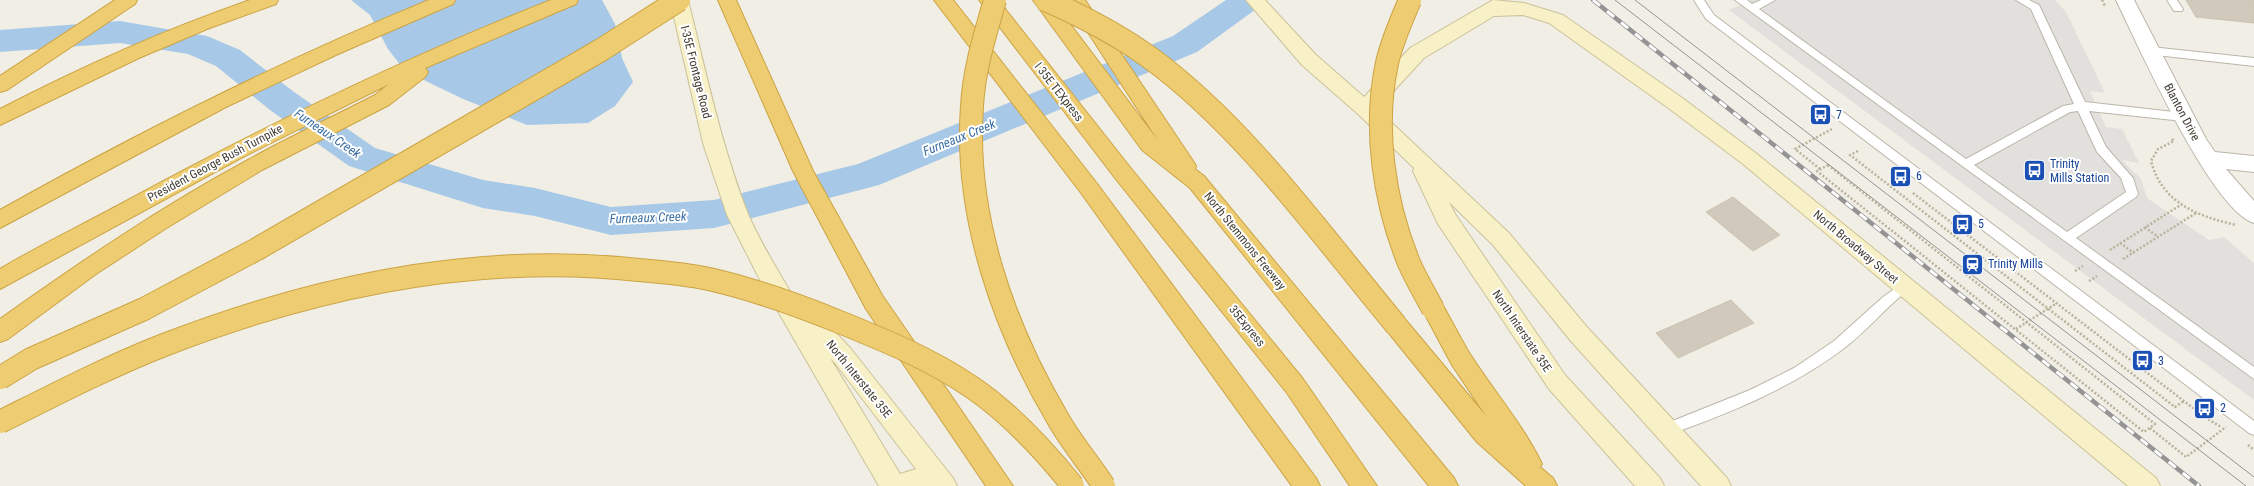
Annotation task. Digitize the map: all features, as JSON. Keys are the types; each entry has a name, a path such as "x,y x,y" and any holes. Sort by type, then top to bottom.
{"highway":[{"path":"0,85 128,0"},
{"path":"0,118 136,51 186,30 269,0"},
{"path":"0,220 178,123 308,61 446,0"},
{"name":"President George Bush Turnpike","path":"0,280 214,162 309,114 445,50 569,0"},
{"path":"0,378 31,359 144,309 257,249 601,50 679,0"},
{"path":"727,0 803,171 874,302 1000,486"},
{"path":"943,0 967,34 1088,187 1307,486"},
{"name":"North Stemmons Freeway","path":"1042,0 1157,141 1197,182 1444,486"},
{"path":"1076,0 1157,141"},
{"path":"1410,0 1401,18 1388,56 1381,92 1382,152 1391,206 1406,256 1437,316 1460,358 1508,428 1541,482"},
{"path":"992,4 982,33 974,77 970,127 975,201 984,245 1001,299 1024,355 1054,413 1104,486"},
{"name":"I 35E TEXpress","path":"992,4 1122,172"},
{"path":"1050,9 1113,34 1145,55 1180,82 1224,124 1270,175 1486,434 1541,482"},
{"path":"0,332 88,268 157,223 255,165 382,100 445,50"},
{"name":"35Express","path":"1122,172 1295,386 1364,486"},
{"path":"0,422 69,386 172,340 226,320 284,303 346,287 404,276 461,268 524,263 581,264 680,274 736,286 776,297 867,333 950,374 990,400 1048,457 1073,486"}],"main road":[{"name":"I-35E Frontage Road","path":"679,0 713,143"},
{"path":"1256,0 1309,60 1364,109 1501,239 1578,333 1665,430 1718,486"},
{"path":"1364,109 1417,52 1508,0"},
{"name":"North Broadway Street","path":"1544,0 1556,19"},
{"name":"North Broadway Street","path":"1490,10 1524,9 1556,19 1750,159 2147,486"},
{"name":"North Interstate 35E","path":"713,143 738,214 769,276 893,486"},
{"name":"North Interstate 35E","path":"1417,159 1446,218 1557,382 1647,481"},
{"name":"North Interstate 35E","path":"769,276 842,356 939,480"},
{"path":"897,486 939,480"}],"street":[{"name":"Blanton Drive","path":"2125,0 2183,117 2225,184 2254,215"},
{"path":"2209,160 2254,164"}],"lane":[{"path":"1699,0 1710,17 2254,429"},
{"path":"1740,0 2254,374"},
{"path":"1751,8 1770,0"},
{"path":"2021,0 2035,7 2101,149 2112,164 2126,175 2132,184 2132,194 2067,238"},
{"path":"2150,51 2254,62"},
{"path":"1966,164 2067,109 2082,106 2183,117"},
{"path":"1665,430 1722,408 1791,377 1838,345 1887,300 1904,287"}],"path":[{"path":"1825,125 1836,134"},
{"path":"1820,169 1794,149 1835,128"},
{"path":"2174,141 2165,144 2153,154 2152,169 2162,187 2182,204 2197,213 2236,225"},
{"path":"1853,146 1864,155"},
{"path":"1858,150 1850,155 2175,407 2184,401"},
{"path":"1828,165 2155,424 2144,432 1817,171 1820,169 1828,165"},
{"path":"1908,188 2206,418 2224,429"},
{"path":"2075,271 2182,204"},
{"path":"2089,281 2197,213"},
{"path":"2145,228 2158,237"},
{"path":"2120,243 2134,253"},
{"path":"2016,329 2056,303"},
{"path":"2150,428 2186,457 2230,424"}],"shaded area":[{"path":"1751,0 2055,0 2066,12 2105,93 2090,91 2106,127 2122,129 2139,163 2122,160 2141,179 2147,198 2209,240 2224,237 2254,263 2254,400 1729,10"}],"water":[{"path":"351,0 602,0 615,24 622,58 633,82 615,106 588,123 527,125 461,98 405,71 388,49 370,15"}],"building":[{"path":"2186,0 2254,0 2254,23 2196,17"},
{"path":"1733,197 1780,235 1753,251 1706,212"},
{"path":"1731,300 1754,323 1678,358 1656,333"}],"waterway":[{"name":"Furneaux Creek","path":"0,41 120,32 195,44 228,58 282,101 362,157 483,194 535,202 611,221 714,214 866,175 1185,44 1248,0"}],"tram line":[{"path":"1615,0 2246,486"},
{"path":"1635,0 2254,477"}],"railway":[{"path":"1593,0 2199,486"}],"place":[{"name":"7","path":"1821,115"},
{"name":"Trinity Mills Station","path":"2034,171"},
{"name":"6","path":"1901,176"},
{"name":"5","path":"1963,224"},
{"name":"Trinity Mills","path":"1972,264"},
{"name":"3","path":"2142,361"},
{"name":"2","path":"2204,408"}]}
